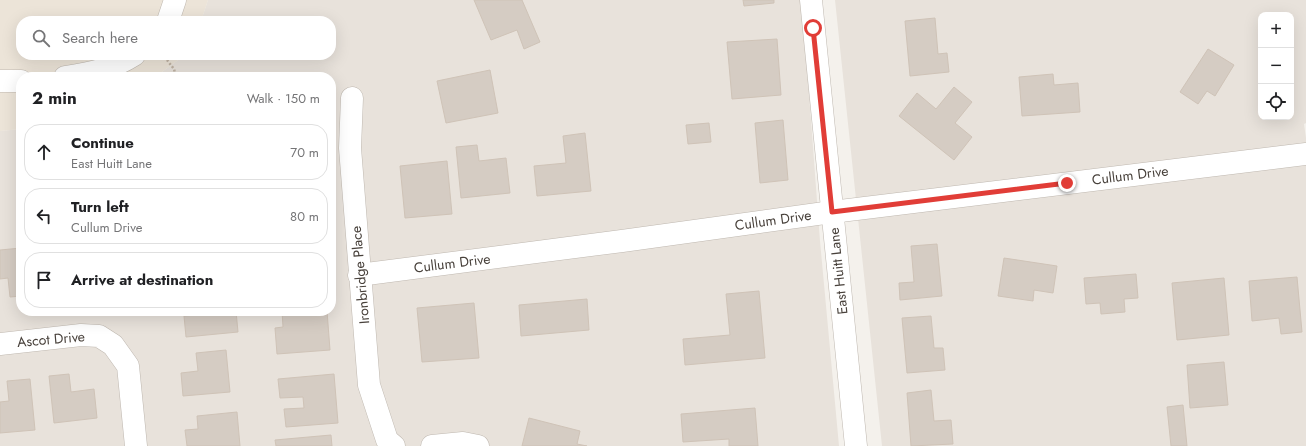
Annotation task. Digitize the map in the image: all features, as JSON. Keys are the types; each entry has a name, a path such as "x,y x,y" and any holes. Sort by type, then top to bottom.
{"street":[{"path":"170,16 175,0"},
{"name":"East Huitt Lane","path":"811,0 856,446"},
{"path":"97,72 120,64 126,60"},
{"path":"0,81 16,81"},
{"name":"Ironbridge Place","path":"352,98 350,148 369,385 387,440 394,446"},
{"name":"Cullum Drive","path":"360,275 832,212 1306,154"},
{"name":"Ascot Drive","path":"0,344 81,335 99,336 114,345 128,366 136,446"},
{"path":"432,446 463,443 478,446"}],"path":[{"path":"167,60 175,72"}],"shaded area":[{"path":"0,0 208,0 203,16 16,16 16,60 178,60 162,72 16,72 16,129 0,131"},
{"path":"208,0 802,0 820,241 839,446 0,446 0,131 16,129 16,316 336,316 336,72 162,72 178,60 336,60 336,16 203,16"},
{"path":"835,0 1306,0 1306,123 1304,124 1306,138 1306,446 882,446"}],"building":[{"path":"474,0 522,0 540,42 524,49 517,30 491,40"},
{"path":"743,0 774,0 774,3 744,6"},
{"path":"935,18 938,54 947,53 949,72 910,76 905,21"},
{"path":"777,39 781,95 732,99 727,42"},
{"path":"1208,49 1234,65 1215,96 1207,91 1198,104 1180,92"},
{"path":"490,70 498,113 446,123 437,81"},
{"path":"1053,74 1054,85 1078,83 1080,112 1022,116 1019,77"},
{"path":"954,87 972,102 955,123 972,137 954,160 899,116 917,93 936,109"},
{"path":"783,120 788,180 760,183 755,123"},
{"path":"709,123 711,142 688,144 686,125"},
{"path":"585,133 591,191 537,196 534,166 566,163 563,136"},
{"path":"477,145 479,161 506,158 510,193 461,198 456,147"},
{"path":"447,161 452,214 405,218 400,166"},
{"path":"937,244 942,296 900,300 899,283 914,282 911,246"},
{"path":"16,248 16,296 10,297 8,278 0,279 0,250"},
{"path":"1004,258 1057,266 1053,293 1034,290 1033,301 998,296"},
{"path":"1136,274 1138,298 1124,299 1125,312 1101,314 1100,303 1086,304 1084,278"},
{"path":"1297,277 1302,332 1281,334 1279,318 1252,321 1249,281"},
{"path":"1224,278 1229,335 1177,340 1172,283"},
{"path":"759,291 765,358 685,365 683,339 730,335 726,294"},
{"path":"587,299 589,330 521,336 519,305"},
{"path":"474,303 479,358 422,362 417,308"},
{"path":"184,316 236,316 238,332 186,337"},
{"path":"282,316 327,316 330,350 277,354 275,328 283,327"},
{"path":"931,316 934,348 943,348 945,370 907,373 902,318"},
{"path":"226,350 230,392 183,396 181,373 198,371 196,353"},
{"path":"1224,362 1228,405 1190,408 1187,365"},
{"path":"69,374 71,392 94,389 97,418 54,423 49,376"},
{"path":"334,374 338,423 286,427 284,409 304,408 303,397 280,398 278,379"},
{"path":"30,379 35,430 0,433 0,402 9,401 7,381"},
{"path":"931,390 934,421 951,420 953,444 911,446 907,393"},
{"path":"1183,405 1187,446 1171,446 1167,407"},
{"path":"755,408 758,446 729,446 729,439 683,442 681,414"},
{"path":"237,412 240,446 187,446 185,430 198,429 197,416"},
{"path":"529,418 580,431 577,444 587,446 522,446"},
{"path":"331,435 332,446 276,446 275,440"}],"route":[{"path":"813,28 832,212 1067,183"}]}
